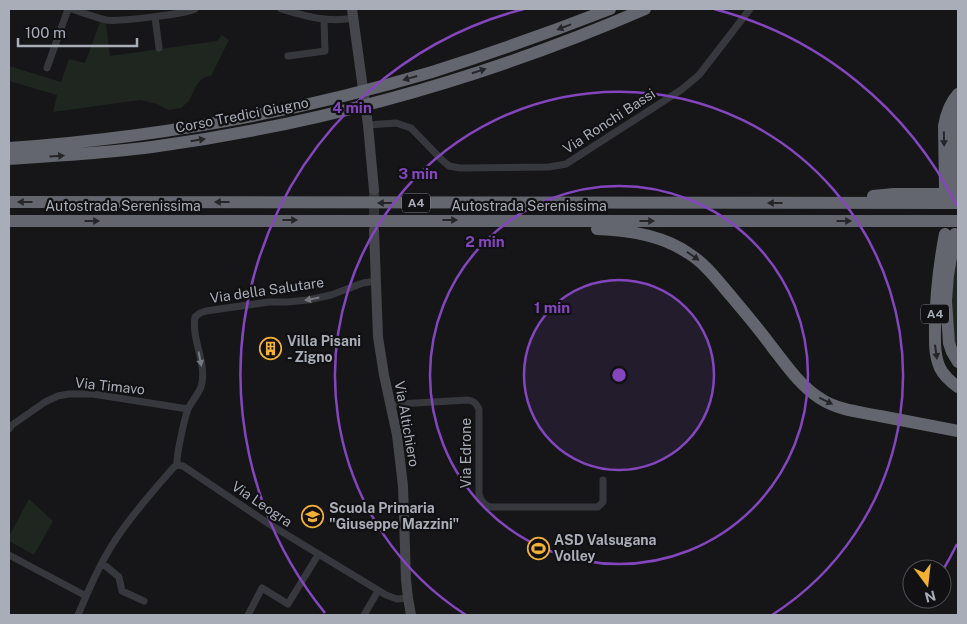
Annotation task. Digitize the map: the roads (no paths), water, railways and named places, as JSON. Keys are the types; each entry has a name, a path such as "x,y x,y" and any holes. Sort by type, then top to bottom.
{"highway":[{"name":"Corso Tredici Giugno","path":"9,148 108,139 193,127 326,100 382,86 509,47 610,9"},
{"name":"Corso Tredici Giugno","path":"9,159 150,147 243,132 312,117 381,100 490,68 593,31 645,9"},
{"path":"952,190 944,126 945,118 958,94"},
{"path":"952,190 954,126 958,112"},
{"path":"824,203 894,194 952,190"},
{"name":"Autostrada Serenissima","path":"9,202 958,203"},
{"path":"528,220 567,228 628,231 668,242 700,262 714,275 760,330 789,369 807,389 822,400 838,407 958,431"},
{"name":"Autostrada Serenissima","path":"9,221 528,220 952,229"},
{"path":"952,229 946,301 949,343 958,362"},
{"name":"A4","path":"952,229 937,282 935,345 940,368 958,387"}],"street":[{"path":"47,68 68,9"},
{"path":"72,9 107,20 188,12 195,9"},
{"path":"281,9 324,20 352,13 368,125 374,190"},
{"name":"Via Ronchi Bassi","path":"368,125 396,123 411,128 442,160 450,166 460,168 549,167 566,164 682,90 698,75 750,9"},
{"path":"155,16 159,48"},
{"path":"288,56 326,51 324,20"},
{"name":"Via Altichiero","path":"374,234 379,346 397,435 403,486 408,598 412,615"},
{"name":"Via della Salutare","path":"180,465 177,461 188,409 201,386 202,370 194,325 195,317 200,313 269,302 308,300 331,295 363,283 376,281"},
{"name":"Via Timavo","path":"9,429 45,402 58,396 69,394 93,394 188,409"},
{"name":"Via Edrone","path":"391,406 468,400 476,404 478,409 479,494 480,500 490,507 598,507 603,502 603,480"},
{"path":"78,615 115,540 134,514 174,467 180,465"},
{"name":"Via Leogra","path":"180,465 269,524 378,591 397,600 408,598"},
{"path":"9,555 86,596"},
{"path":"248,615 262,588 288,604 318,555"},
{"path":"102,563 119,577 122,591 144,601"},
{"path":"364,615 378,591"}],"tunnel":[{"path":"374,190 374,226"}],"place":[{"name":"Villa Pisani - Zigno","path":"271,349"},
{"name":"Scuola Primaria \"Giuseppe Mazzini\"","path":"313,516"},
{"name":"ASD Valsugana Volley","path":"538,548"}]}
